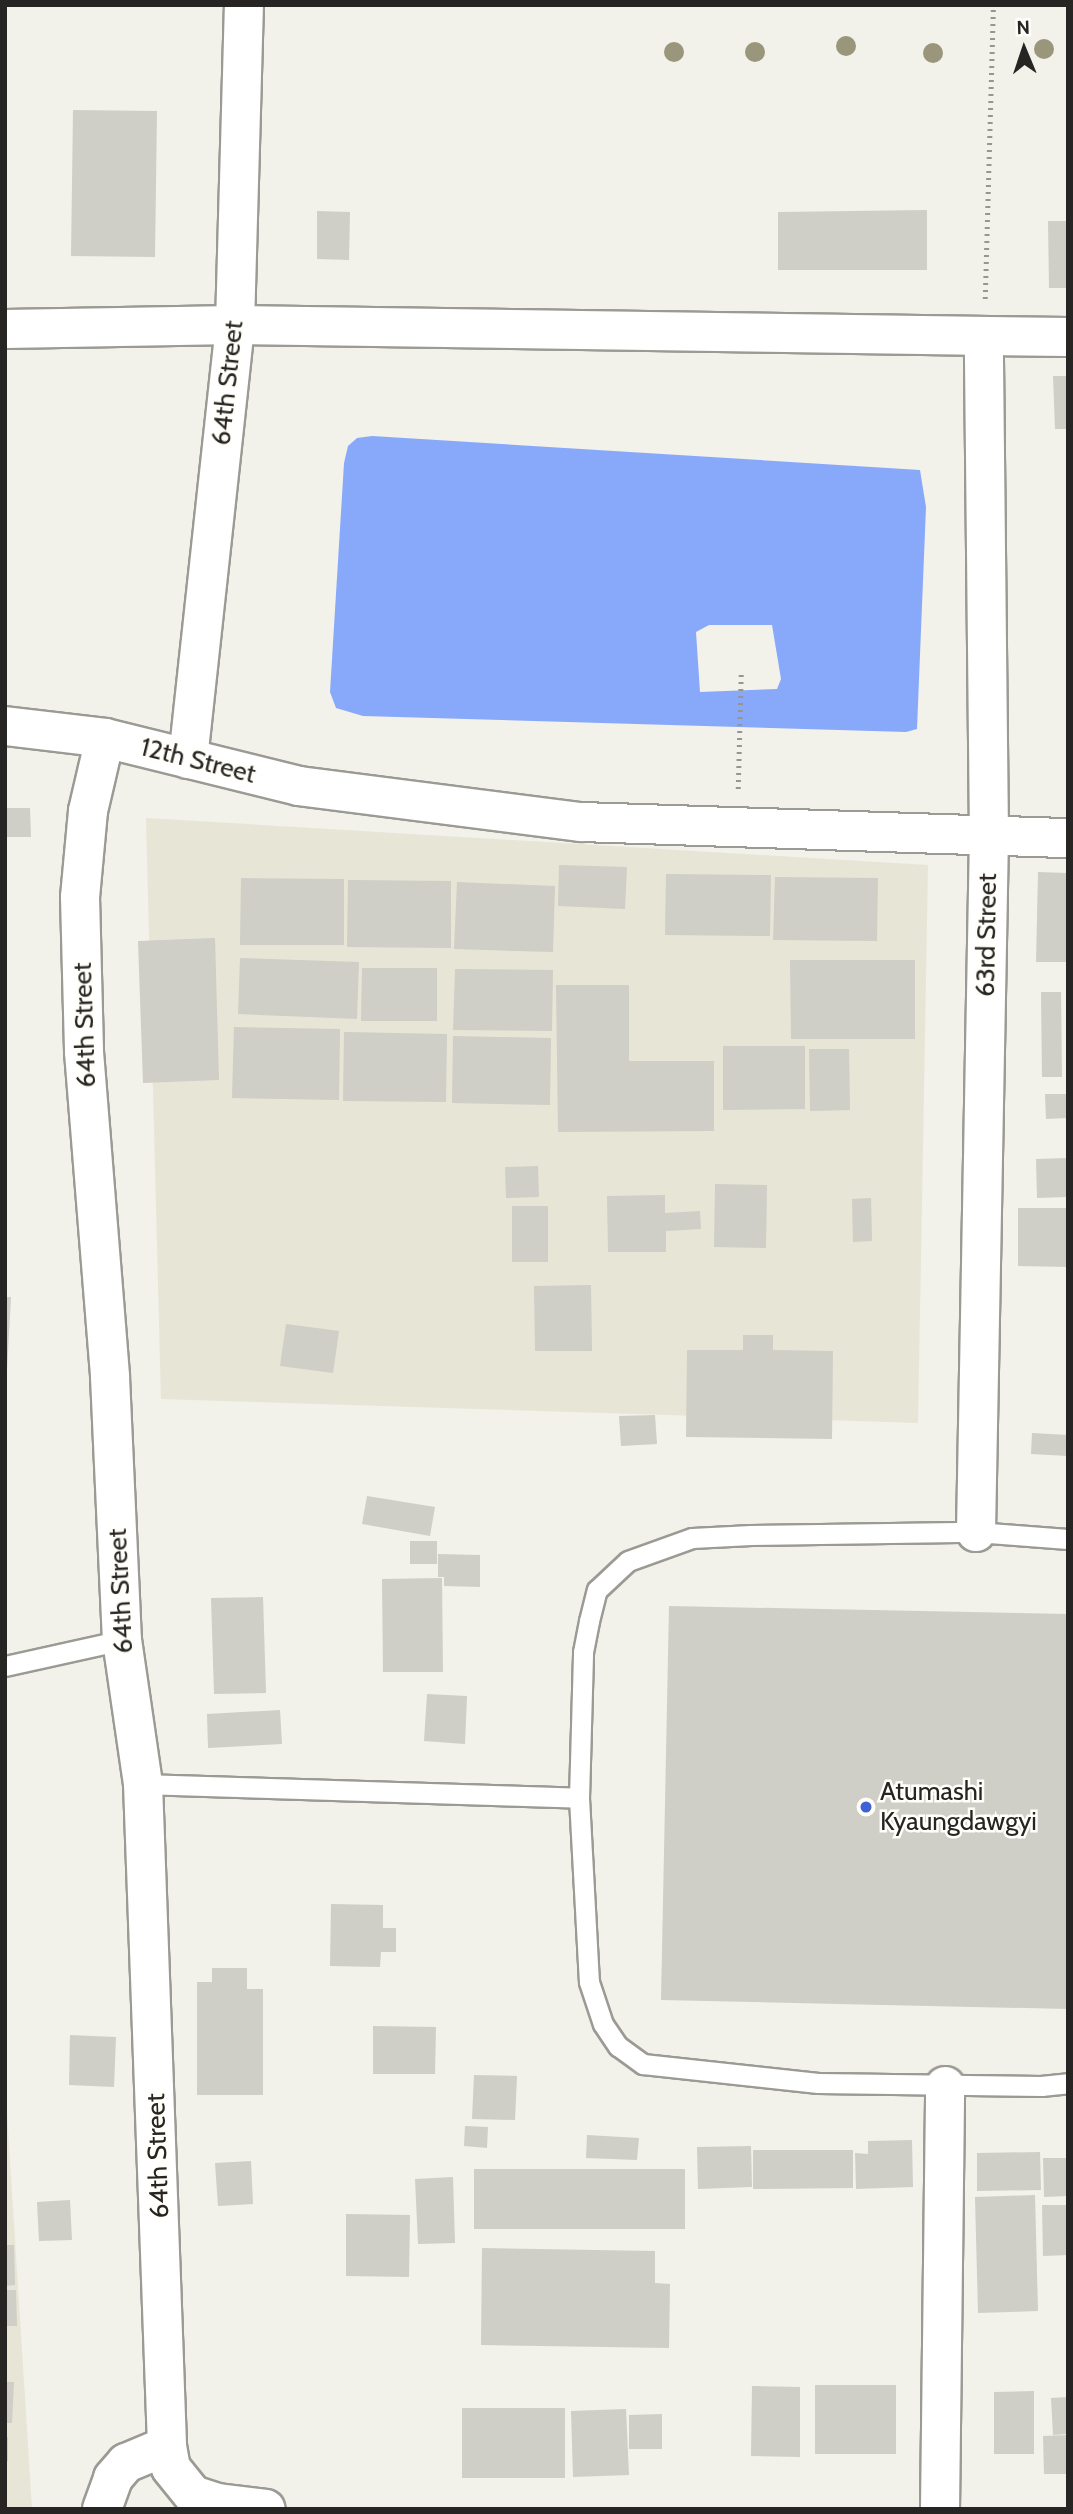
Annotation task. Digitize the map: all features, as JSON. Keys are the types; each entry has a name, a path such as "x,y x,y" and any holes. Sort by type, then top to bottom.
{"street":[{"name":"64th Street","path":"188,759 235,325 244,5"},
{"path":"5,329 235,325 984,339 1068,337"},
{"name":"63rd Street","path":"976,1532 989,837 984,339"},
{"name":"12th Street","path":"5,726 105,738 299,786 581,822 1068,838"},
{"name":"64th Street","path":"105,738 89,799 80,897 84,1052 110,1377 122,1640 144,1784 167,2446 171,2468 193,2495 218,2503 266,2509"},
{"path":"940,2509 945,2086"},
{"path":"102,2509 113,2478 126,2463 167,2446"}],"lane":[{"path":"1068,1539 976,1532 692,1538 628,1561 597,1590 589,1621 583,1652 579,1798 589,1982 603,2024 618,2046 643,2064 818,2083 945,2086 1068,2082"},
{"path":"5,1666 122,1640"},
{"path":"144,1784 579,1798"}],"path":[{"path":"984,339 993,5"},
{"path":"737,827 741,671"}],"shaded area":[{"path":"146,818 928,865 918,1423 161,1399"},
{"path":"5,2082 32,2509 5,2509"}],"water":[{"path":"372,436 920,470 926,507 917,729 906,732 363,716 336,708 330,692 344,463 348,446 357,438","holes":["709,625 772,625 781,679 777,689 700,692 696,632"]}],"building":[{"path":"73,110 157,111 155,257 71,256"},
{"path":"927,210 927,270 778,270 778,212"},
{"path":"317,211 350,212 349,260 317,259"},
{"path":"1048,221 1068,221 1068,288 1049,288"},
{"path":"1053,376 1068,376 1068,429 1055,429"},
{"path":"5,808 30,808 31,837 5,837"},
{"path":"559,865 627,867 625,909 558,906"},
{"path":"1038,872 1068,873 1068,962 1036,962"},
{"path":"666,874 771,875 770,936 665,935"},
{"path":"775,877 878,878 877,941 773,940"},
{"path":"241,878 344,879 344,945 240,945"},
{"path":"348,880 451,881 451,948 347,947"},
{"path":"457,882 555,886 553,952 454,949"},
{"path":"215,938 219,1080 143,1083 138,941"},
{"path":"240,958 359,962 357,1019 238,1014"},
{"path":"790,960 915,960 915,1039 791,1039"},
{"path":"362,968 437,968 437,1021 361,1021"},
{"path":"455,969 553,970 552,1031 453,1030"},
{"path":"556,985 629,985 629,1061 714,1061 714,1131 558,1132"},
{"path":"1041,992 1061,992 1062,1077 1042,1077"},
{"path":"234,1027 340,1029 339,1100 232,1098"},
{"path":"344,1032 447,1034 446,1102 343,1101"},
{"path":"453,1036 551,1038 550,1105 452,1103"},
{"path":"723,1046 805,1046 805,1109 723,1110"},
{"path":"809,1049 849,1049 850,1110 810,1111"},
{"path":"1045,1094 1068,1094 1068,1118 1046,1119"},
{"path":"1068,1158 1068,1197 1037,1198 1036,1159"},
{"path":"538,1166 539,1197 506,1198 505,1167"},
{"path":"715,1184 767,1185 766,1248 714,1247"},
{"path":"665,1195 665,1213 700,1211 701,1229 666,1231 666,1252 608,1252 607,1196"},
{"path":"871,1198 872,1241 853,1242 852,1199"},
{"path":"512,1206 548,1206 548,1262 512,1262"},
{"path":"1018,1208 1068,1208 1068,1267 1018,1266"},
{"path":"591,1285 592,1351 535,1351 534,1286"},
{"path":"5,1297 11,1297 7,1370 5,1370"},
{"path":"286,1324 339,1331 333,1373 280,1366"},
{"path":"743,1335 773,1335 773,1350 833,1351 832,1439 686,1437 687,1350 743,1350"},
{"path":"655,1415 657,1444 621,1446 619,1416"},
{"path":"1032,1433 1068,1435 1068,1456 1031,1454"},
{"path":"367,1496 435,1507 430,1536 362,1524"},
{"path":"410,1541 437,1541 437,1564 410,1564"},
{"path":"438,1554 480,1555 480,1587 444,1586 444,1577 438,1577"},
{"path":"442,1578 443,1672 383,1672 382,1579"},
{"path":"263,1597 266,1693 214,1694 211,1598"},
{"name":"Atumashi Kyaungdawgyi","path":"669,1606 1068,1614 1068,2009 661,2000"},
{"path":"427,1694 467,1696 465,1744 424,1741"},
{"path":"280,1710 282,1744 208,1748 207,1714"},
{"path":"331,1904 383,1905 383,1928 396,1928 396,1952 381,1952 380,1967 330,1966"},
{"path":"212,1968 247,1968 247,1989 263,1989 263,2095 197,2095 197,1982 212,1982"},
{"path":"373,2026 436,2027 435,2074 373,2074"},
{"path":"70,2035 116,2037 114,2087 69,2085"},
{"path":"474,2075 517,2076 515,2120 472,2119"},
{"path":"465,2126 488,2127 487,2148 464,2146"},
{"path":"587,2135 639,2138 637,2160 586,2158"},
{"path":"912,2140 913,2187 856,2189 855,2153 868,2154 868,2141"},
{"path":"751,2146 752,2187 698,2189 697,2147"},
{"path":"753,2150 853,2150 853,2188 753,2189"},
{"path":"1040,2152 1041,2190 977,2191 977,2153"},
{"path":"1043,2158 1068,2158 1068,2196 1044,2197"},
{"path":"251,2161 253,2204 218,2206 215,2163"},
{"path":"474,2169 685,2169 685,2229 474,2229"},
{"path":"453,2177 455,2243 418,2244 415,2179"},
{"path":"1035,2195 1038,2311 978,2313 975,2197"},
{"path":"70,2200 72,2240 39,2241 37,2202"},
{"path":"1042,2205 1067,2205 1068,2255 1043,2256"},
{"path":"346,2214 410,2215 409,2277 346,2276"},
{"path":"5,2245 14,2245 15,2285 5,2286"},
{"path":"482,2248 655,2251 655,2283 670,2284 669,2348 481,2345"},
{"path":"5,2290 16,2290 17,2326 5,2326"},
{"path":"5,2382 14,2382 12,2423 5,2423"},
{"path":"815,2385 896,2385 896,2454 815,2454"},
{"path":"752,2386 800,2387 800,2457 751,2456"},
{"path":"1034,2391 1034,2454 994,2454 994,2392"},
{"path":"1068,2397 1068,2434 1053,2435 1051,2398"},
{"path":"462,2408 565,2408 565,2478 462,2478"},
{"path":"626,2409 629,2475 573,2477 571,2411"},
{"path":"662,2414 662,2449 629,2449 629,2415"},
{"path":"1068,2435 1068,2474 1044,2474 1043,2436"},
{"path":"5,2437 8,2437 8,2461 5,2461"}],"place":[{"name":"Atumashi Kyaungdawgyi","path":"866,1807"}]}
